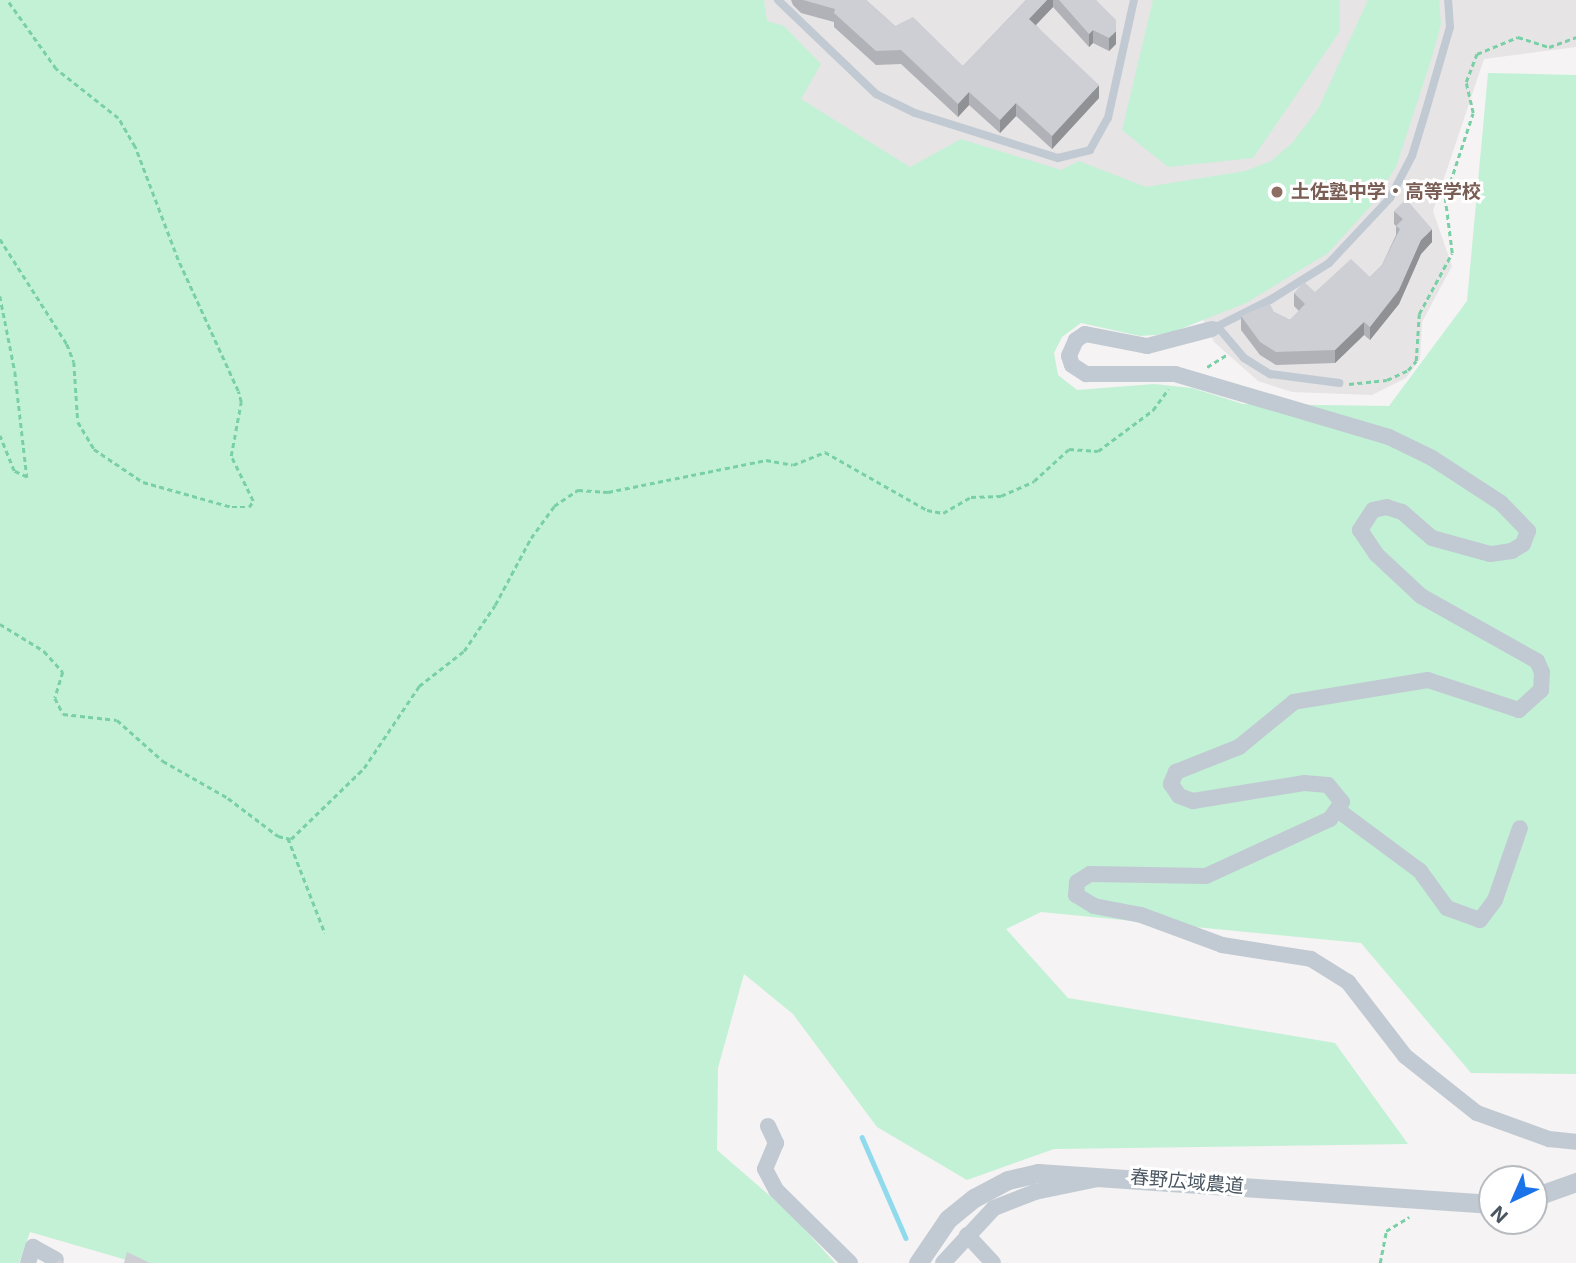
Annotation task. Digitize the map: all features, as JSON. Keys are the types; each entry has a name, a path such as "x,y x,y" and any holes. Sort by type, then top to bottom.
{"street":[{"path":"1215,327 1147,346 1085,334 1076,340 1069,356 1072,365 1086,374 1175,374 1389,437 1432,458 1501,503 1528,531 1523,544 1511,551 1490,554 1432,538 1402,512 1387,507 1373,510 1360,530 1376,554 1421,596 1537,661 1542,672 1541,690 1519,710 1502,708 1448,683 1428,680 1343,697 1306,699 1285,707 1239,747 1176,772 1171,784 1180,796 1193,801 1304,783 1328,785 1342,802 1339,811 1315,828 1206,876 1090,874 1074,888 1076,895 1094,906 1141,915 1194,937 1318,962 1348,982 1405,1056 1477,1113 1549,1139 1576,1142"},
{"path":"1339,811 1420,871 1447,908 1480,920 1496,900 1520,828"},
{"path":"768,1126 776,1143 765,1169 776,1190 850,1263"},
{"name":"春野広域農道","path":"918,1263 948,1219 974,1198 1008,1180 1038,1173 1104,1176 1425,1203 1478,1204"},
{"path":"943,1263 994,1208 1035,1192 1088,1184 1104,1176"},
{"path":"1548,1192 1576,1182"},
{"path":"967,1235 993,1263"},
{"path":"28,1263 33,1247 57,1260"}],"lane":[{"path":"778,0 876,94 915,113 1058,158 1090,150 1108,118 1133,0"},
{"path":"1339,383 1279,377 1236,350 1215,327 1329,262 1390,198 1412,156 1433,86 1450,27 1448,0"}],"path":[{"path":"0,239 67,344 74,362 78,422 94,449 143,482 232,508 249,507 253,501 231,456 241,401 238,391 177,260 135,147 118,118 56,69 7,0"},
{"path":"1339,383 1374,384 1408,370 1416,361 1419,314 1452,253 1445,198 1474,113 1466,82 1477,54 1518,37 1549,47 1576,37"},
{"path":"0,296 15,372 27,477 14,471 0,436"},
{"path":"1199,373 1236,350"},
{"path":"288,838 364,768 419,687 466,649 530,538 554,506 578,490 608,492 766,460 793,465 825,452 927,510 943,513 971,497 1001,496 1034,481 1069,449 1098,451 1153,410 1175,384"},
{"path":"0,624 44,651 63,672 55,698 62,714 117,720 163,761 288,838 325,933"},
{"path":"1380,1263 1386,1231 1425,1203"}],"shaded area":[{"name":"土佐塾中学・高等学校","path":"754,0 1576,0 1576,47 1484,59 1433,211 1452,266 1422,322 1420,359 1406,378 1372,395 1292,392 1258,381 1214,342 1142,198 909,186 788,108"}],"green space":[{"path":"0,0 764,0 767,21 784,26 821,64 801,99 910,167 961,139 1061,170 1079,161 1146,187 1245,171 1271,161 1292,143 1318,109 1368,0 1439,0 1441,24 1396,167 1369,208 1328,253 1246,303 1168,334 1140,336 1081,323 1062,337 1054,353 1058,375 1077,390 1154,384 1192,388 1243,404 1389,406 1467,301 1488,73 1576,75 1576,1074 1471,1073 1361,943 1041,912 1006,929 1068,998 1335,1043 1408,1144 1054,1149 967,1180 877,1127 793,1014 744,974 718,1068 717,1150 791,1214 835,1263 137,1263 30,1232 19,1263 0,1263"},
{"path":"1153,0 1340,0 1340,31 1253,158 1168,167 1122,130"}],"building":[{"path":"803,0 866,0 895,26 913,17 963,66 1026,0 1047,0 1029,19 1099,85 1052,136 1016,103 1000,120 969,92 958,104 901,50 876,51 834,13 835,9"},
{"path":"1059,0 1096,0 1116,20 1116,31 1109,38 1093,30 1089,34"},
{"path":"1406,199 1432,229 1421,240 1399,290 1370,327 1364,322 1335,350 1276,352 1260,342 1241,316 1270,304 1274,312 1290,320 1305,304 1294,293 1304,282 1315,292 1351,259 1370,277 1382,265 1400,229 1396,226 1403,219 1394,211"},
{"path":"127,1252 150,1263 124,1263"}],"waterway":[{"path":"862,1137 906,1238"}],"place":[{"name":"土佐塾中学・高等学校","path":"1277,192"}]}
